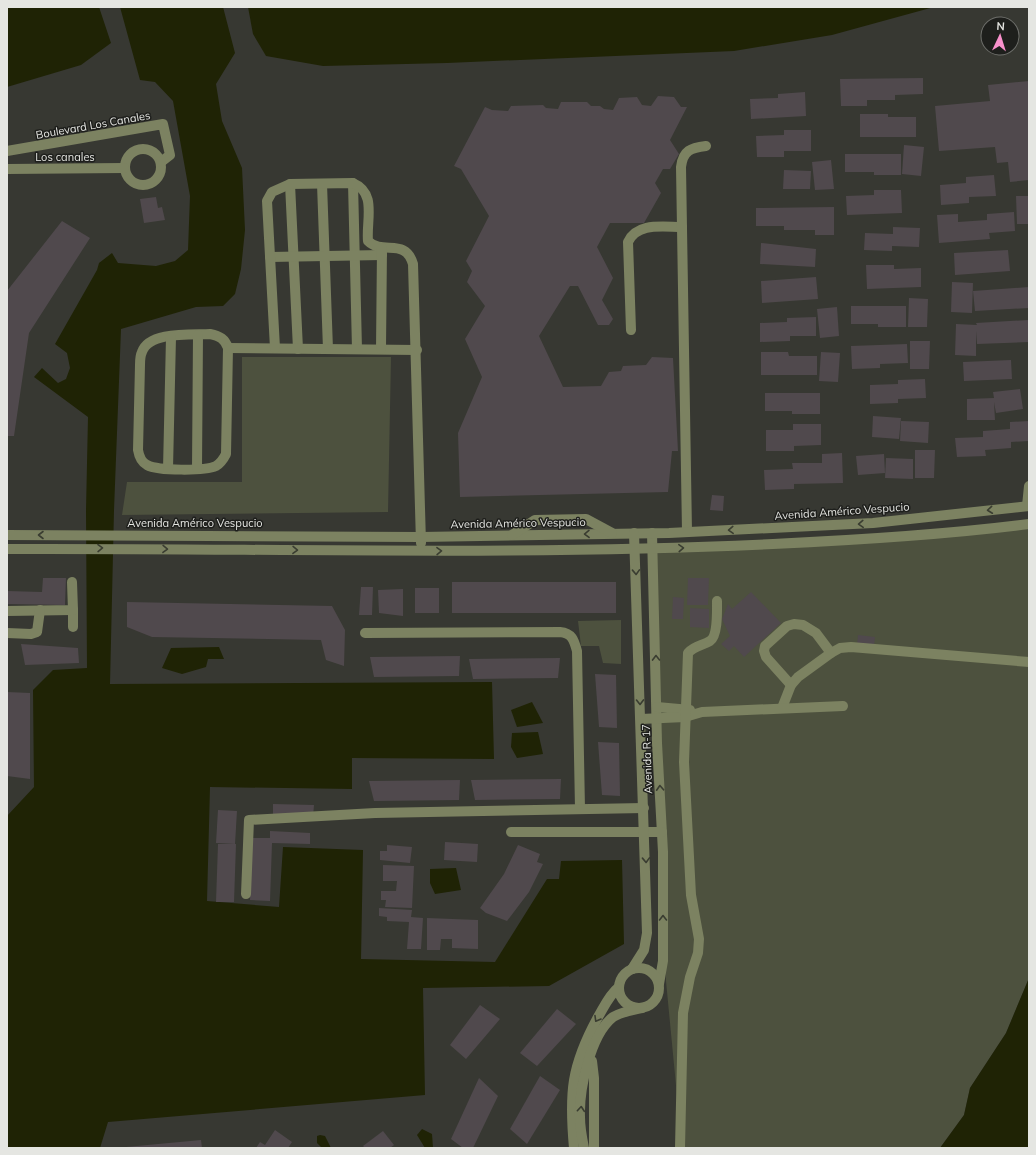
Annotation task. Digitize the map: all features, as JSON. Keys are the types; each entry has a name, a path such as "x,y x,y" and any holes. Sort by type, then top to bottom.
{"street":[{"name":"Boulevard Los Canales","path":"7,151 163,124 170,155 161,162"},
{"path":"688,532 682,158 691,148 706,146"},
{"path":"140,148 150,150 157,155 161,162 160,175 156,180 148,185 133,183 126,174 124,168 128,155 140,148"},
{"name":"Los canales","path":"7,169 124,168"},
{"path":"353,183 356,255 357,349"},
{"path":"275,348 267,201 272,192 290,184 353,183 361,186 366,192 369,200 368,240 373,246 382,251"},
{"path":"290,184 295,257 298,348"},
{"path":"322,184 328,349"},
{"path":"631,330 628,242 631,235 645,228 682,226"},
{"path":"270,257 356,255 399,248 411,256 413,264 417,350 421,552"},
{"path":"381,349 382,251"},
{"path":"197,468 198,335"},
{"path":"198,335 219,336 226,341 228,348 226,454 223,461 217,466 209,468 155,469 146,464 140,458 138,450 142,352 148,343 158,338 198,335"},
{"path":"168,469 171,337"},
{"path":"228,348 417,350"},
{"path":"1028,506 1029,486"},
{"name":"Avenida Américo Vespucio","path":"7,535 74,534 420,537 688,532 873,523 1028,506"},
{"path":"512,535 535,520 542,519 586,519 614,534"},
{"path":"7,549 126,548 421,552 653,549 876,539 1029,524"},
{"name":"Avenida R-17","path":"574,1148 571,1112 573,1080 581,1050 612,992 619,987 622,977 632,970 644,950 647,933 645,831 634,533"},
{"name":"Avenida R-17","path":"584,1148 580,1117 582,1089 591,1053 604,1026 614,1017 647,1006 656,1000 663,961 662,832 657,719 652,533"},
{"path":"72,582 73,626"},
{"path":"680,1148 683,1013 690,977 698,954 699,939 690,888 684,762 688,653 693,647 710,641 715,636 717,601"},
{"path":"7,633 32,634 37,632 40,610"},
{"path":"7,611 72,610"},
{"path":"791,685 766,657 764,651 765,646 787,626 794,624 803,625 816,634 832,653"},
{"path":"365,633 566,632 573,638 577,652 580,809"},
{"path":"782,708 791,685 798,677 840,648 850,647 1029,662"},
{"path":"641,719 657,719 685,713 843,706"},
{"path":"657,708 685,713"},
{"path":"246,894 249,820 375,813 644,808"},
{"path":"511,832 662,832"},
{"path":"647,933 663,933"},
{"path":"632,970 639,968 652,973 659,984"},
{"path":"619,987 620,995 624,1001 635,1008 642,1008"},
{"path":"591,1053 594,1078 594,1148"}],"shaded area":[{"path":"7,7 99,7 111,43 81,65 7,87"},
{"path":"120,7 223,7 235,53 216,84 222,121 242,168 245,230 241,269 235,294 223,306 196,307 121,329 114,510 110,684 492,682 494,759 352,758 352,789 210,787 207,901 279,907 283,847 363,850 361,959 495,962 547,879 559,879 561,861 622,860 624,944 549,986 423,988 425,1095 108,1122 100,1148 7,1148 7,816 34,787 33,690 53,670 87,668 86,510 88,417 34,377 42,368 58,383 66,379 70,368 67,353 55,344 97,270 99,263 112,253 118,263 156,266 175,261 188,250 190,196 173,101 155,82 140,80"},
{"path":"248,7 934,7 832,35 734,51 447,63 323,66 266,56 253,34"},
{"path":"242,357 391,357 388,512 122,515 127,482 242,482"},
{"path":"1029,524 1029,978 1006,1033 970,1088 964,1115 940,1148 682,1148 666,981 653,549"},
{"path":"621,620 621,664 603,663 599,646 581,646 578,621"},
{"path":"219,647 224,659 208,659 206,667 182,674 162,668 171,648"},
{"path":"532,702 543,723 517,727 511,710"},
{"path":"538,732 543,754 517,758 511,747 512,733"},
{"path":"456,868 461,890 435,894 430,883 430,869"},
{"path":"1029,978 1029,1148 940,1148 964,1115 970,1088 1006,1033"},
{"path":"422,1129 432,1134 433,1148 425,1148 417,1135"},
{"path":"317,1136 325,1136 331,1148 322,1148 317,1143"}],"building":[{"path":"923,78 923,94 895,95 895,100 867,100 867,106 841,106 840,79"},
{"path":"1029,81 1029,180 1010,182 1008,162 997,163 995,147 939,151 935,106 990,101 988,85"},
{"path":"805,92 806,116 751,119 750,99 778,98 778,94"},
{"path":"658,96 674,97 681,107 687,107 670,140 679,154 670,169 663,169 655,183 661,193 644,223 610,223 597,247 613,278 602,300 613,319 609,325 598,325 578,286 570,286 539,336 563,387 601,386 609,372 621,371 623,366 646,365 652,357 673,358 678,451 672,451 668,492 460,497 458,433 482,377 465,339 485,306 467,282 472,271 466,261 489,216 461,169 454,166 485,107 492,110 508,111 511,106 543,105 546,108 558,109 561,102 587,102 591,106 600,106 604,109 613,110 619,98 637,97 642,105 651,106"},
{"path":"860,114 888,114 888,117 916,117 916,137 860,137"},
{"path":"784,130 811,130 811,151 784,151 784,157 757,157 756,136 784,135"},
{"path":"904,145 924,147 921,176 902,174"},
{"path":"845,154 901,154 901,175 874,175 874,172 845,172"},
{"path":"831,160 834,189 815,190 812,162"},
{"path":"784,170 811,171 810,189 783,189"},
{"path":"994,175 996,196 969,197 969,203 941,205 940,185 966,183 966,177"},
{"path":"874,190 901,190 902,213 847,215 846,196 874,195"},
{"path":"1016,196 1029,196 1029,224 1017,224"},
{"path":"156,197 158,208 162,207 165,220 144,223 140,199"},
{"path":"834,207 834,235 815,235 815,230 784,230 784,226 756,226 756,208"},
{"path":"1014,212 1015,231 989,233 990,239 939,243 937,215 958,214 958,222 987,220 987,214"},
{"path":"62,221 90,238 29,333 14,436 7,436 7,291"},
{"path":"893,227 920,228 919,247 892,246 892,251 864,250 865,233 893,234"},
{"path":"761,243 816,249 815,267 760,264"},
{"path":"1008,250 1010,271 955,275 954,253"},
{"path":"866,265 894,265 894,269 921,268 921,287 867,289"},
{"path":"816,277 818,299 762,303 761,281"},
{"path":"952,282 973,283 972,313 951,312"},
{"path":"1029,287 1029,308 975,311 973,291"},
{"path":"909,298 928,299 927,327 908,327"},
{"path":"851,306 906,306 906,327 878,327 878,324 851,324"},
{"path":"837,307 839,336 820,338 817,309"},
{"path":"816,317 816,336 790,336 790,341 760,342 760,323 787,322 787,318"},
{"path":"1029,320 1029,342 977,344 976,331 976,356 955,355 956,324 977,325 976,323"},
{"path":"910,341 930,341 929,369 910,369"},
{"path":"907,344 908,363 880,364 880,368 852,369 851,346"},
{"path":"761,352 788,352 789,356 817,356 817,375 761,375"},
{"path":"821,352 840,353 838,382 819,381"},
{"path":"1011,360 1012,379 964,381 963,362"},
{"path":"925,379 926,398 898,399 898,403 870,404 870,385 898,384 898,380"},
{"path":"1020,389 1023,409 996,413 994,402 995,420 967,420 967,399 994,398 993,392"},
{"path":"765,393 820,393 820,414 792,414 792,411 765,411"},
{"path":"873,416 901,418 899,439 872,437"},
{"path":"901,421 929,422 928,443 900,441"},
{"path":"1029,421 1029,441 1011,442 1011,448 985,450 986,456 957,457 955,438 983,437 983,431 1010,429 1010,422"},
{"path":"793,424 821,424 821,445 794,446 794,451 766,451 766,430 793,430"},
{"path":"915,450 935,450 934,478 915,478"},
{"path":"842,453 843,483 794,484 794,489 765,490 764,470 793,469 792,463 822,463 822,454"},
{"path":"884,454 885,473 858,475 856,456"},
{"path":"886,458 913,459 913,479 885,478"},
{"path":"712,495 724,496 723,511 710,510"},
{"path":"43,578 66,578 65,605 7,604 7,591 42,592"},
{"path":"688,578 709,578 708,605 687,605"},
{"path":"452,582 616,582 616,613 452,613"},
{"path":"361,587 373,587 372,615 359,615"},
{"path":"415,588 439,588 439,613 415,613"},
{"path":"403,589 403,616 379,613 378,590"},
{"path":"751,592 781,623 744,657 734,646 729,651 721,644 730,636 722,619 728,604 732,609"},
{"path":"673,597 684,598 683,619 672,619"},
{"path":"127,602 332,606 345,630 344,666 326,660 321,640 152,637 127,627"},
{"path":"690,608 709,609 709,628 690,627"},
{"path":"858,635 875,637 874,646 857,645"},
{"path":"21,644 78,648 79,663 25,665"},
{"path":"460,656 459,676 374,677 370,657"},
{"path":"560,658 558,678 473,679 469,659"},
{"path":"595,674 616,675 617,728 599,727"},
{"path":"7,692 30,693 30,779 7,776"},
{"path":"598,742 619,743 620,796 602,795"},
{"path":"561,779 560,799 475,800 471,780"},
{"path":"460,780 459,800 374,801 369,781"},
{"path":"273,804 314,805 313,817 273,815"},
{"path":"218,810 237,811 235,844 216,843"},
{"path":"270,831 310,833 310,844 272,843 270,901 250,900 252,838 270,838"},
{"path":"445,842 478,844 477,862 444,860"},
{"path":"218,844 236,844 234,902 216,902"},
{"path":"387,845 412,847 410,863 380,860 380,851 387,851"},
{"path":"518,845 540,854 537,862 543,864 529,892 507,921 486,913 480,908 504,874"},
{"path":"383,865 414,866 412,908 385,907 386,900 381,900 381,891 396,891 397,881 383,881"},
{"path":"379,908 412,910 411,917 423,918 421,949 407,949 409,922 387,921 387,917 379,916"},
{"path":"427,918 478,920 478,949 452,948 452,939 441,939 440,950 427,950"},
{"path":"480,1005 500,1019 466,1059 450,1045"},
{"path":"557,1009 576,1024 537,1066 520,1053"},
{"path":"540,1076 560,1090 527,1144 510,1129"},
{"path":"479,1078 498,1096 473,1148 463,1148 451,1139"},
{"path":"275,1130 292,1142 288,1148 256,1148 260,1142 265,1145"},
{"path":"383,1131 394,1145 390,1148 365,1148 363,1146"},
{"path":"201,1140 202,1148 126,1148 126,1147"}]}
